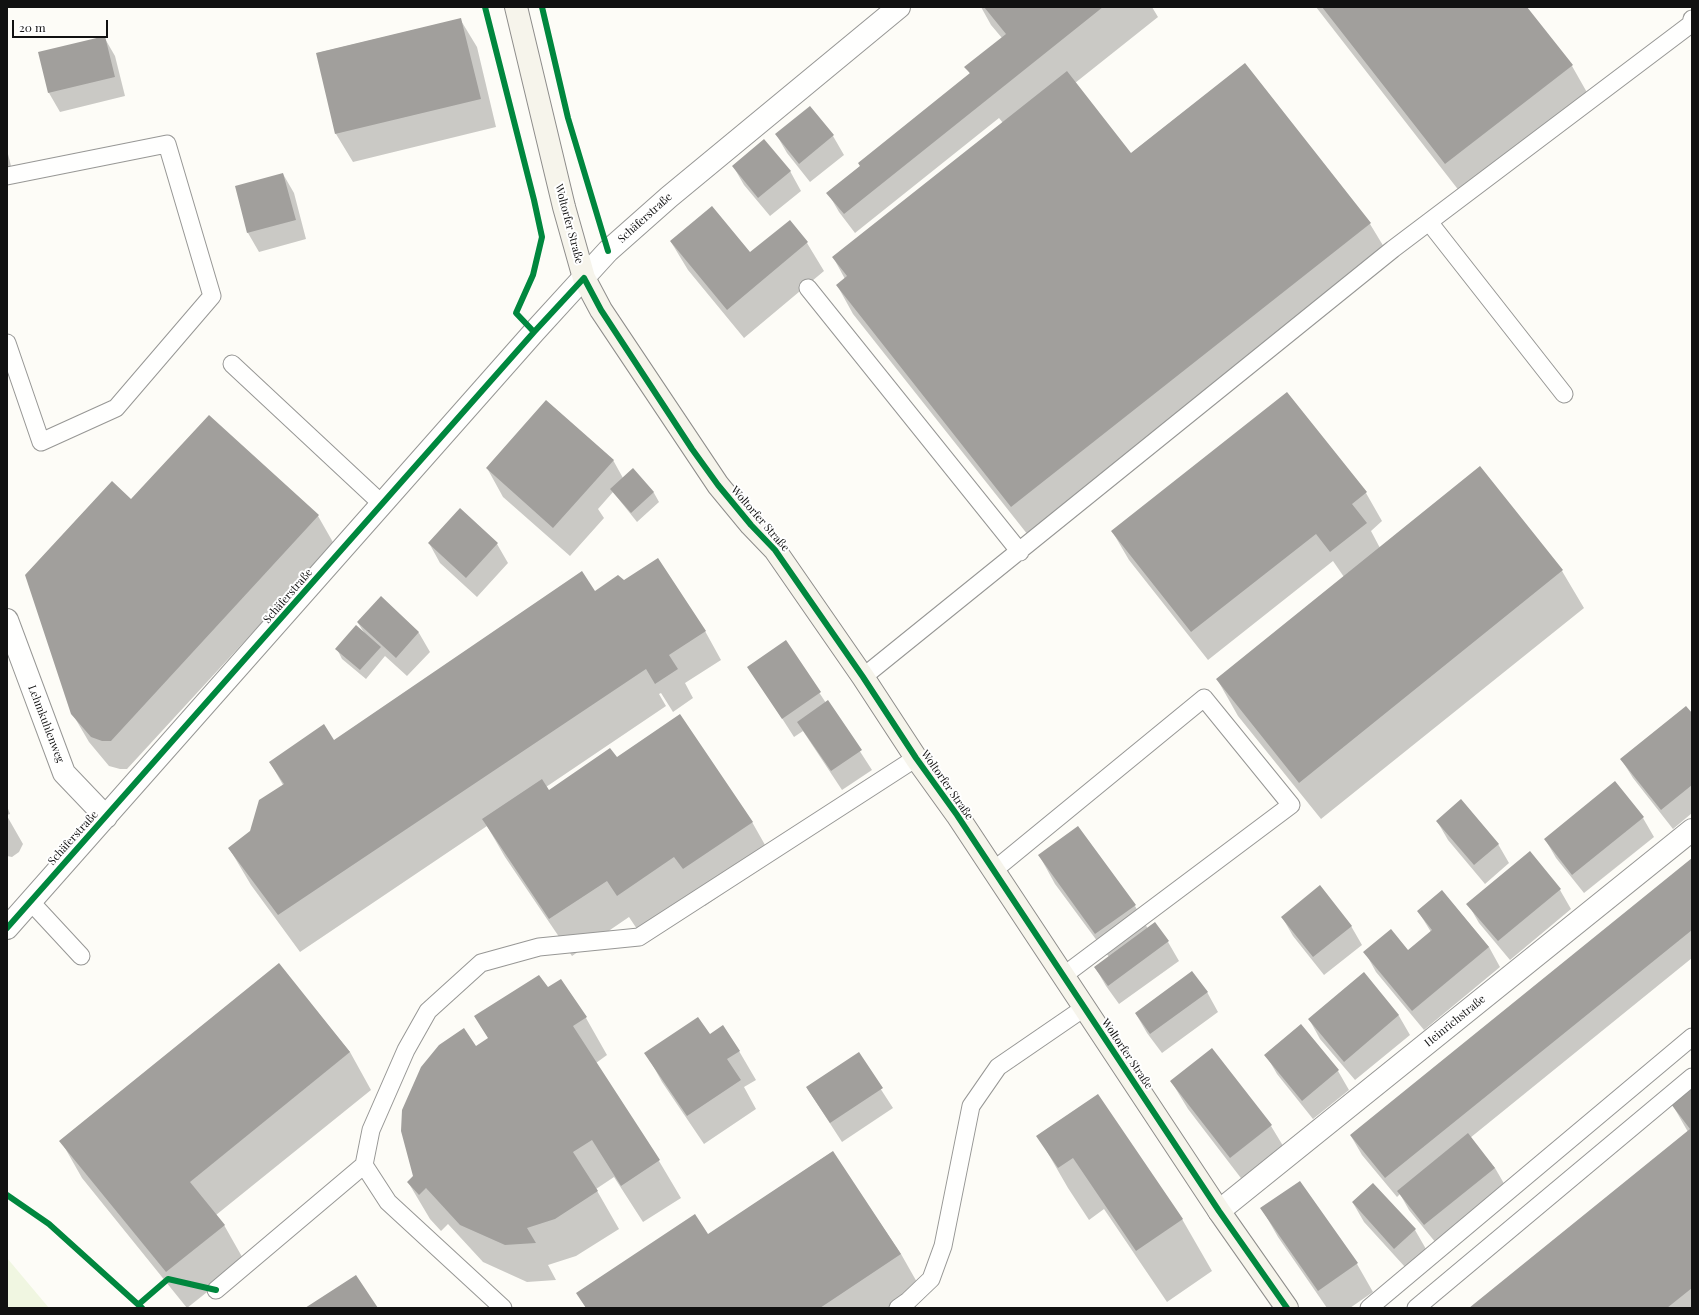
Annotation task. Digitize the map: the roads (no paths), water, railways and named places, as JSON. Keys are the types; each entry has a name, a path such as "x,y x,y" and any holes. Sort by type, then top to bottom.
{"street":[{"name":"Woltorfer Straße","path":"516,7 564,207 584,278 601,310 713,479 751,525 775,550 863,677 1219,1211 1287,1308"},
{"name":"Schäferstraße","path":"7,928 534,332 608,251 669,197 899,7"},
{"name":"Lehmkuhlenweg","path":"7,620 64,773 106,817"},
{"name":"Heinrichstraße","path":"1219,1211 1692,830"}],"lane":[{"path":"863,677 1429,222 1685,29 1691,24 1692,19"},
{"path":"7,176 166,144 212,296 116,408 42,442 7,343"},
{"path":"1429,222 1564,394"},
{"path":"808,288 1020,552"},
{"path":"232,364 382,504"},
{"path":"993,871 1204,698 1291,805 1063,976"},
{"path":"216,1290 364,1165 371,1130 409,1044 428,1011 480,963 539,947 639,937 916,758"},
{"path":"30,901 81,956"},
{"path":"898,1308 908,1301 931,1279 943,1246 971,1106 998,1067 1084,1008"},
{"path":"1369,1308 1692,1037"},
{"path":"1416,1308 1692,1077"},
{"path":"364,1165 388,1202 503,1308"}]}
